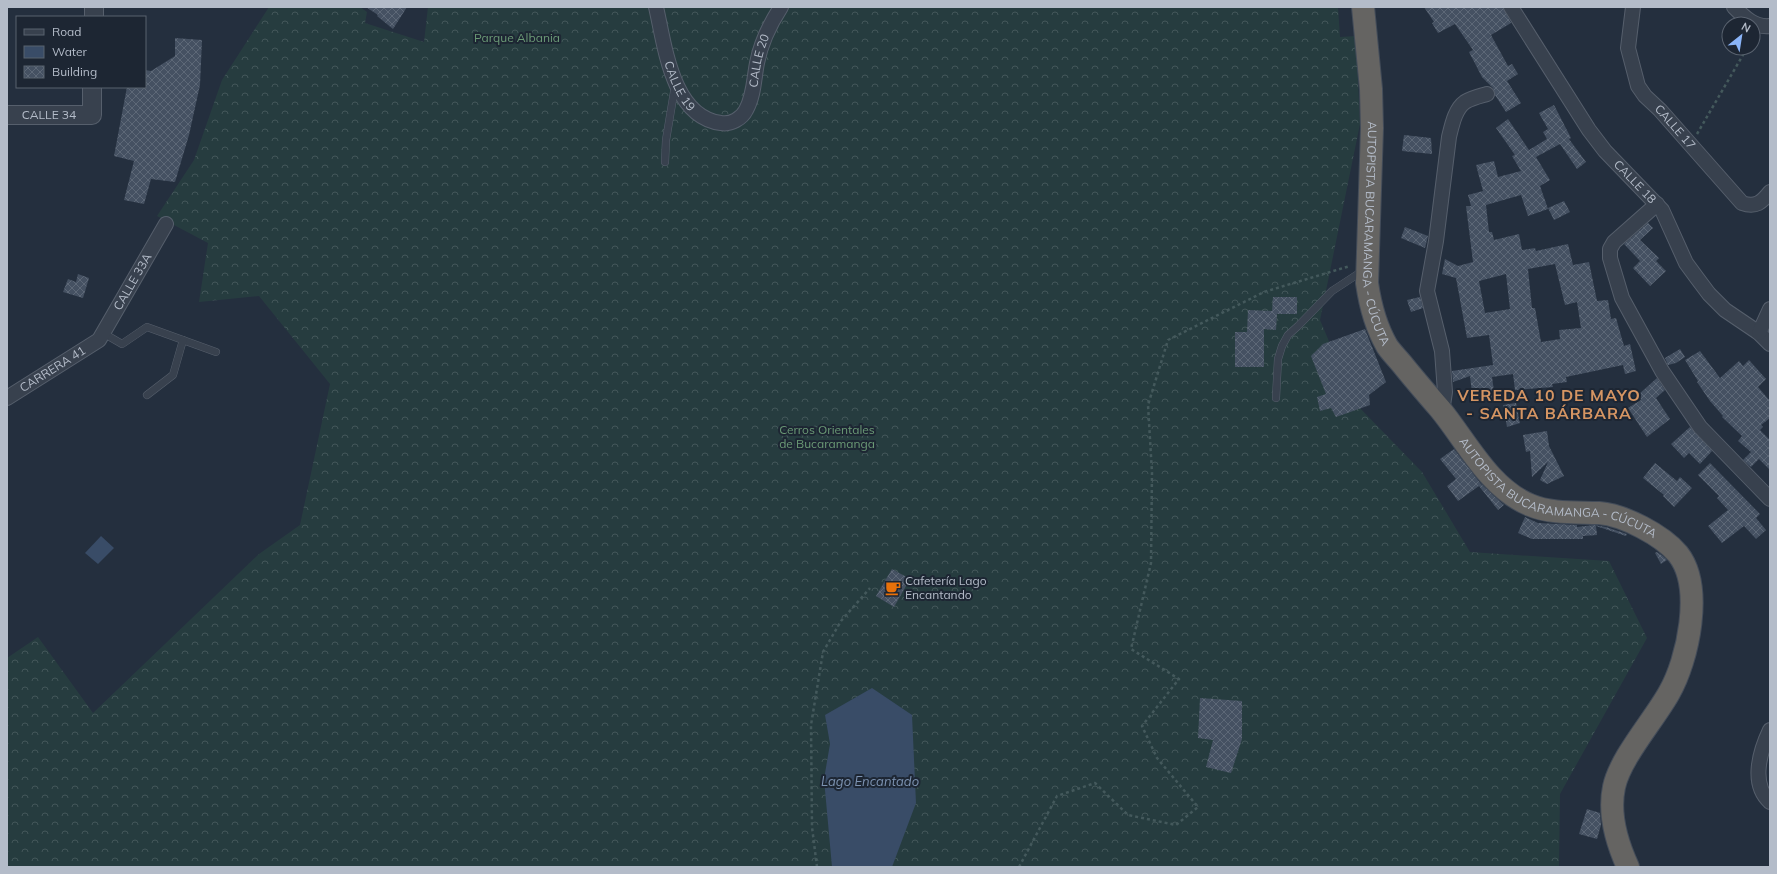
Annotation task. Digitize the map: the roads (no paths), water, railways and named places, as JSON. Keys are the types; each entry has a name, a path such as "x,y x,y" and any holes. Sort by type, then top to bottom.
{"highway":[{"name":"AUTOPISTA BUCARAMANGA - CÚCUTA","path":"1363,7 1372,113 1367,265 1370,301 1378,329 1388,347 1442,412 1491,476 1517,499 1529,505 1546,510 1600,513 1618,516 1660,539 1678,554 1683,564 1691,590 1692,608 1690,629 1682,659 1670,692 1629,755 1621,769 1614,787 1613,806 1615,834 1628,867"}],"street":[{"name":"CALLE 19","path":"656,7 665,49 676,82 682,97 690,108 707,120 725,124 733,122 743,116"},
{"name":"CALLE 20","path":"743,116 747,109 753,89 758,61 767,31 781,7"},
{"name":"CALLE 18","path":"1511,7 1589,130 1605,151 1657,204 1665,216 1686,263 1709,294 1725,310 1759,333 1770,344"},
{"name":"CALLE 17","path":"1632,7 1628,48 1638,86 1645,96 1742,203 1749,205 1758,204 1770,192"},
{"path":"1734,7 1750,21 1759,26 1770,26"},
{"name":"CALLE 34","path":"7,115 92,115 92,88"},
{"path":"1442,412 1445,392 1442,351 1427,291 1436,240 1449,136 1453,121 1458,110 1465,102 1487,94"},
{"path":"1657,204 1614,242 1610,249 1610,258 1622,298 1662,371 1700,427 1770,499"},
{"name":"CALLE 33A","path":"101,336 166,224"},
{"path":"1759,333 1770,309"},
{"name":"CARRERA 41","path":"7,398 101,336"},
{"path":"1770,730 1763,744 1758,771 1760,788 1770,802"}],"lane":[{"path":"665,162 666,140 676,82"},
{"path":"1276,398 1278,359 1282,346 1288,335 1332,291 1367,265"},
{"path":"101,336 122,344 147,327 216,352"},
{"path":"147,395 172,375 183,340"}],"water":[{"path":"101,536 114,548 98,564 85,553"},
{"name":"Lago Encantado","path":"872,688 912,715 916,803 892,867 832,867 824,779 830,744 825,715"}],"place":[{"name":"Cafetería Lago Encantando","path":"893,588"}],"district":[{"name":"VEREDA 10 DE MAYO - SANTA BÁRBARA","path":"1549,404"}],"park label":[{"name":"Parque Albania","path":"517,38"},
{"name":"Cerros Orientales de Bucaramanga","path":"827,437"}]}
